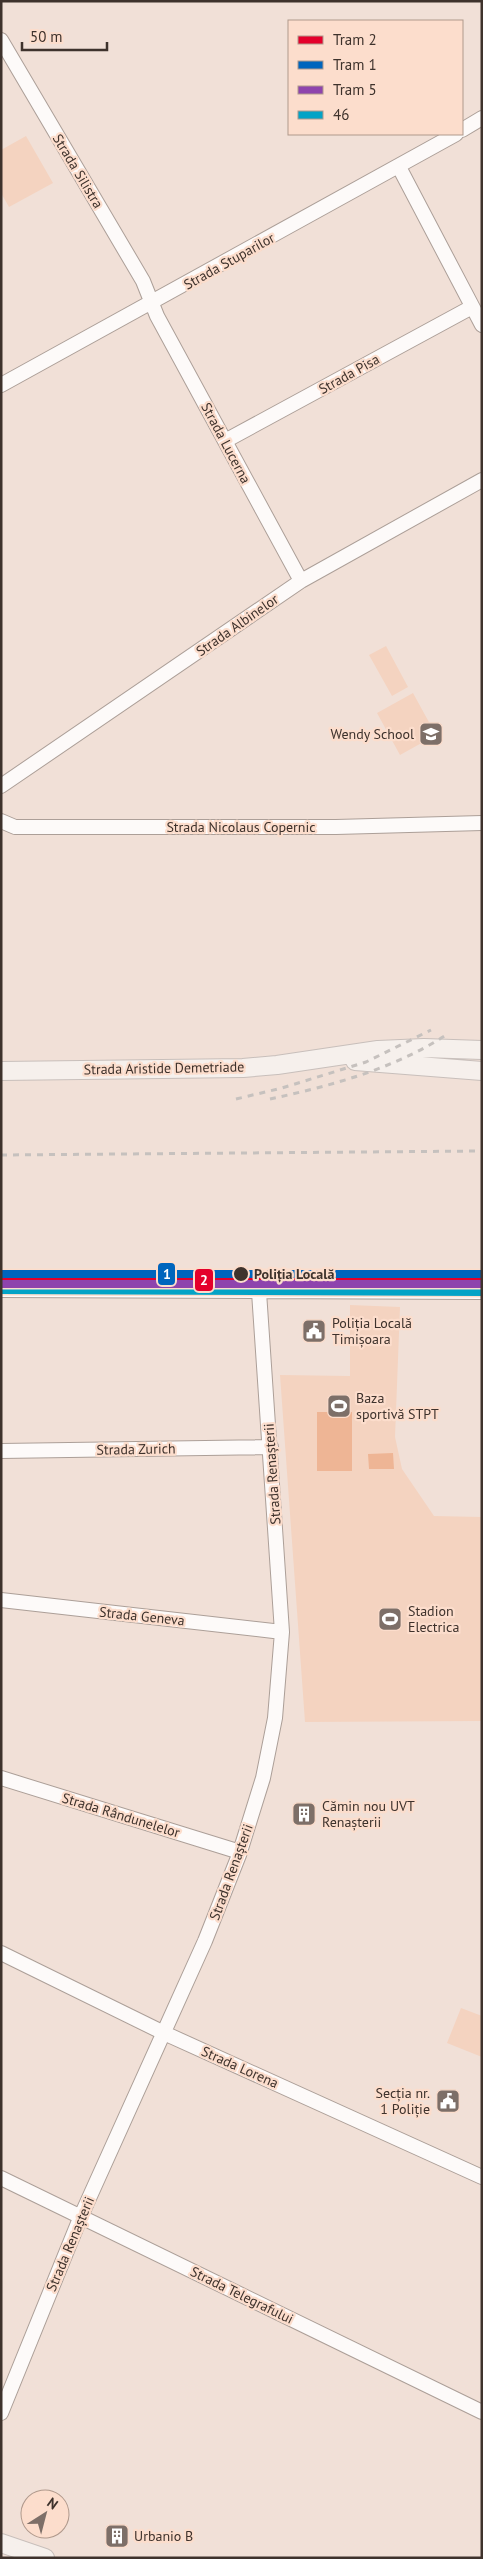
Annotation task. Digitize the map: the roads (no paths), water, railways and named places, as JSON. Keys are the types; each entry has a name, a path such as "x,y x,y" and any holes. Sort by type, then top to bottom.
{"main road":[{"name":"Strada Aristide Demetriade","path":"1,1071 243,1068 327,1059 378,1050 424,1048 482,1050"},
{"name":"Strada Aristide Demetriade","path":"327,1059 482,1071"},
{"path":"1,2543 45,2558"}],"street":[{"name":"Strada Silistra","path":"1,40 143,281 152,304"},
{"path":"463,129 482,118"},
{"name":"Strada Stuparilor","path":"1,385 152,304 454,135"},
{"path":"398,167 482,325"},
{"name":"Strada Lucerna","path":"152,304 301,581"},
{"name":"Strada Pisa","path":"225,441 472,307"},
{"name":"Strada Albinelor","path":"1,786 301,581 482,480"},
{"name":"Strada Nicolaus Copernic","path":"1,821 15,827 336,827 482,823"},
{"path":"1,1290 482,1292"},
{"name":"Strada Renașterii","path":"1,2413 81,2216 205,1942 240,1852 263,1778 275,1718 282,1632 259,1292"},
{"name":"Strada Zurich","path":"1,1451 270,1447"},
{"name":"Strada Geneva","path":"1,1600 282,1632"},
{"name":"Strada Rândunelelor","path":"1,1778 240,1852"},
{"name":"Strada Lorena","path":"1,1953 164,2033 482,2177"},
{"name":"Strada Telegrafului","path":"1,2178 482,2412"}],"railway":[{"path":"236,1099 282,1088 366,1062 431,1030"},
{"path":"270,1099 361,1075 405,1058 446,1035"},
{"path":"1,1155 482,1151"}],"tram line":[{"name":"1","path":"1,1274 482,1274"},
{"name":"2","path":"1,1280 482,1280"},
{"name":"5","path":"1,1284 482,1284"}],"place":[{"name":"Wendy School","path":"431,734"},
{"name":"Poliția Locală","path":"241,1274"},
{"name":"Poliția Locală Timișoara","path":"314,1331"},
{"name":"Baza sportivă STPT","path":"339,1406"},
{"name":"Stadion Electrica","path":"390,1619"},
{"name":"Cămin nou UVT Renașterii","path":"304,1814"},
{"name":"Secția nr. 1 Poliție","path":"448,2101"},
{"name":"Urbanio B","path":"117,2536"}]}
